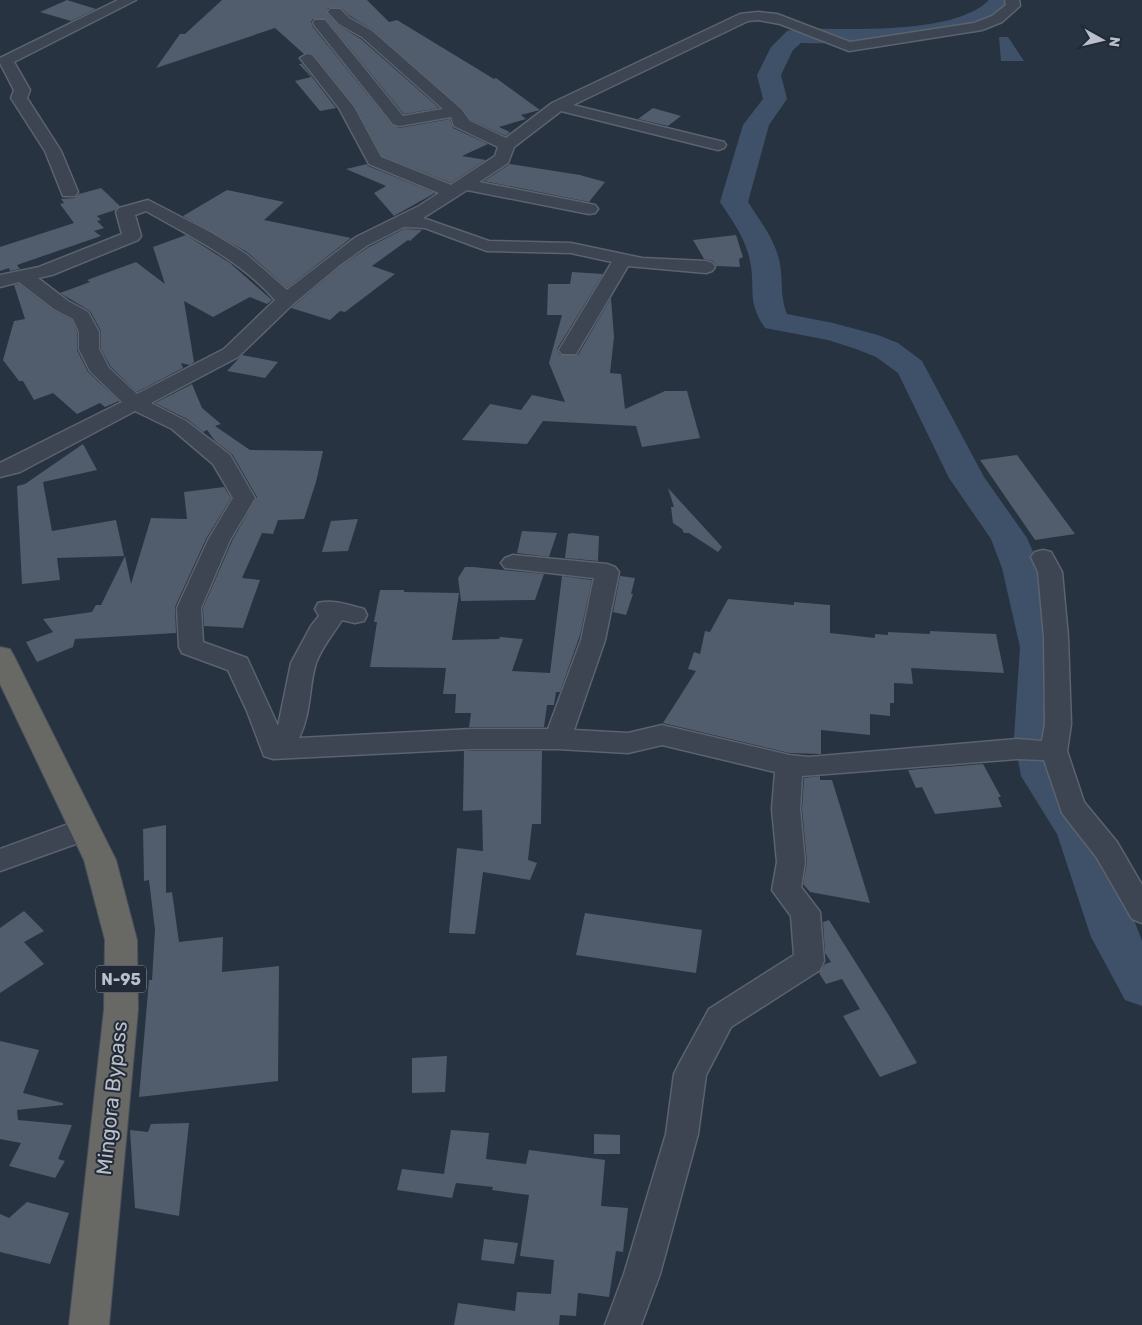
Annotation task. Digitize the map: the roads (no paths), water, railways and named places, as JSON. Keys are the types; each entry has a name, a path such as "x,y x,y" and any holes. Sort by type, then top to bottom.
{"highway":[{"name":"Mingora Bypass","path":"0,656 100,860 121,940 121,1010 89,1325"}],"street":[{"path":"69,192 53,151 19,98 22,90 6,60 129,0"},
{"path":"0,470 12,466 231,353 286,300 335,260 362,241 389,226 404,222 502,159 507,145 558,106 745,17 759,14 797,26 830,42 849,47 977,26 997,19 1013,6 1012,0"},
{"path":"335,12 344,21 367,34 455,112 462,121 460,123 507,145"},
{"path":"320,23 399,121 455,112"},
{"path":"307,58 346,107 376,160 458,188 589,209"},
{"path":"558,106 718,145"},
{"path":"0,281 45,271 132,236 125,212 148,205 238,258 267,278 286,300"},
{"path":"404,222 427,223 487,246 572,248 642,263 706,267"},
{"path":"569,350 623,259"},
{"path":"23,276 61,305 81,316 89,332 89,349 100,371 135,403 179,425 222,460 244,498 219,540 189,608 192,647 238,664 260,711 273,749 472,739 558,739 628,743 662,735 789,765 809,767 1017,749 1054,750"},
{"path":"1043,557 1050,572 1056,637 1058,724 1054,750 1072,806 1107,850 1142,912"},
{"path":"513,563 607,572 593,640 558,739"},
{"path":"283,743 294,721 304,663 323,626 332,617 328,609 354,614"},
{"path":"623,1325 642,1274 679,1144 690,1074 720,1018 810,961 804,912 786,890 791,862 786,809 789,765"},
{"path":"0,860 85,829"}],"water":[{"path":"999,37 1008,37 1024,61 1001,61"}],"waterway":[{"path":"1001,0 989,12 968,22 939,28 906,33 872,35 795,36 783,47 769,75 775,99 756,125 734,202 752,230 763,253 766,268 767,300 776,321 833,332 867,342 887,350 911,368 967,478 1009,538 1021,568 1040,647 1035,738 1043,776 1078,830 1115,937 1142,985"}]}
